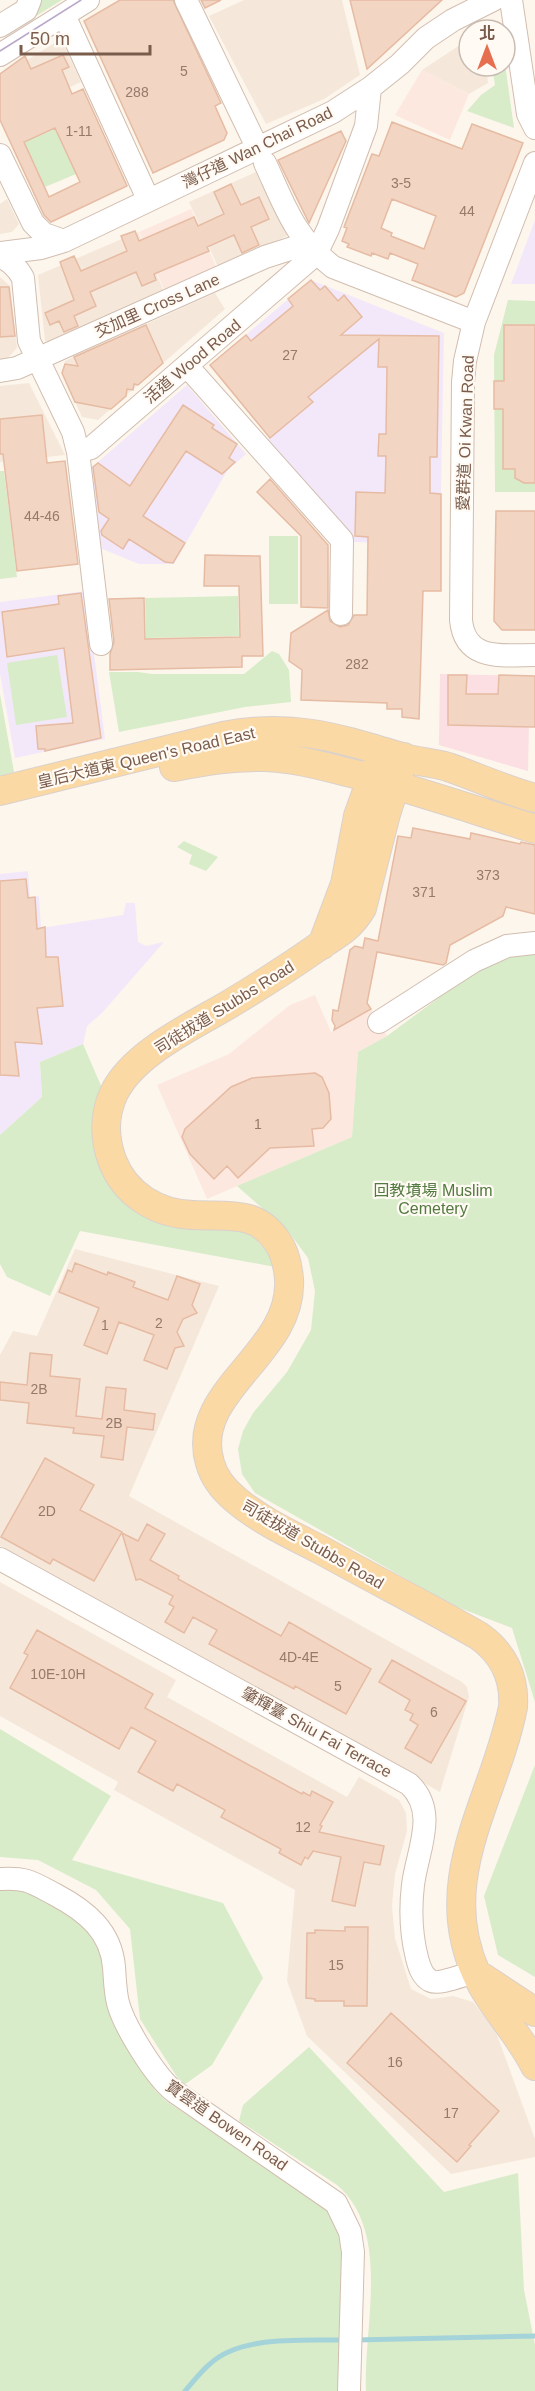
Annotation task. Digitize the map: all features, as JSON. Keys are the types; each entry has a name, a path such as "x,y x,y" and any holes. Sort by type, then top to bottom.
{"main road":[{"name":"皇后大道東 Queen's Road East","path":"0,790 250,731 273,730 346,740 446,766 535,798"},
{"name":"司徒拔道 Stubbs Road","path":"393,754 383,782 362,908 356,919 343,933 282,973 167,1041 133,1068 115,1091 108,1109 106,1121 108,1145 120,1175 142,1199 159,1209 179,1214 230,1214 250,1219 270,1232 286,1260 289,1294 279,1327 226,1394 211,1420 207,1433 207,1450 212,1470 218,1481 241,1504 278,1527 478,1636 497,1654 510,1674 513,1690 512,1714 473,1829 463,1875 462,1920 467,1949 475,1972 492,2003 523,2044 535,2066"},
{"name":"皇后大道東 Queen's Road East","path":"0,808 223,758 267,757 305,762 383,782 535,829"},
{"path":"475,1972 535,2012"}],"street":[{"path":"0,26 26,10 30,0"},
{"path":"0,55 88,0"},
{"path":"186,0 296,230 316,254 333,267 474,322"},
{"name":"灣仔道 Wan Chai Road","path":"0,255 63,241 148,199 262,156 370,88 400,64 426,38 453,20 493,0"},
{"path":"511,0 528,114 535,128"},
{"path":"64,15 148,199"},
{"name":"活道 Wood Road","path":"78,452 91,448 316,254 328,229 366,126 370,88"},
{"path":"0,155 33,223 44,234 63,241"},
{"name":"愛群道 Oi Kwan Road","path":"535,163 474,322 465,361 462,630 474,648 485,653 535,655"},
{"name":"交加里 Cross Lane","path":"0,371 17,368 265,257 293,248 316,254"},
{"path":"0,255 10,261 23,278 29,341 73,432 78,452 100,644"},
{"path":"187,366 342,540 341,614"},
{"path":"379,1022 474,960 507,946 535,943"},
{"name":"肇輝臺 Shiu Fai Terrace","path":"0,1559 409,1784 420,1798 425,1823 412,1900 412,1933 418,1963 424,1976 440,1983 475,1972"},
{"name":"寶雲道 Bowen Road","path":"0,1879 27,1880 78,1908 98,1926 111,1953 117,2001 122,2015 159,2077 175,2092 336,2203 350,2232 354,2270 349,2388"}],"shaded area":[{"path":"244,0 342,0 360,75 324,99 266,124 209,16"},
{"path":"61,39 81,82 18,111 1,73 25,56 27,60"},
{"path":"457,47 457,78 487,78 488,83 469,94 422,70"},
{"path":"422,70 469,94 450,140 395,115"},
{"path":"258,171 289,235 218,267 189,202"},
{"path":"7,199 19,224 12,232 0,234 0,204"},
{"path":"191,209 218,271 166,294 139,232"},
{"path":"535,220 535,284 511,284"},
{"path":"138,232 165,294 52,342 45,341 38,275"},
{"path":"0,277 10,286 17,348 5,361 0,361"},
{"path":"311,280 444,333 440,543 351,542 266,441 270,437 210,365"},
{"path":"215,293 225,309 98,420 82,417 62,373 65,361"},
{"path":"29,383 65,455 0,462 0,386"},
{"path":"187,385 246,454 227,471 174,564 139,564 100,548 91,468"},
{"path":"86,591 105,739 15,758 0,674 0,602"},
{"path":"440,674 530,676 528,771 439,745"},
{"path":"28,871 30,897 39,896 41,928 123,915 126,903 135,903 138,942 146,946 164,942 102,1013 87,1026 83,1044 40,1062 42,1097 0,1135 0,874"},
{"path":"315,995 331,1032 371,1009 387,1036 358,1052 352,1137 207,1199 157,1085 229,1054 290,1005"},
{"path":"75,1249 219,1286 129,1496 462,1682 467,1687 469,1697 440,1792 0,1546 0,1355 13,1331 37,1336"},
{"path":"0,1582 176,1680 167,1697 347,1797 359,1777 399,1800 406,1813 407,1831 395,1874 392,1906 395,1938 411,1989 431,1999 453,1996 473,2002 496,2032 535,2139 535,2157 451,2174 307,2036 287,1981 295,1890 114,1790 118,1782 0,1716"}],"green space":[{"path":"38,0 62,0 36,16"},
{"path":"494,78 507,78 514,128 467,111 481,95 495,85"},
{"path":"56,129 76,174 45,187 24,142"},
{"path":"508,300 535,301 535,492 495,492 494,355"},
{"path":"0,471 4,471 17,577 0,579"},
{"path":"269,536 298,536 298,604 269,604"},
{"path":"238,596 239,636 146,638 145,598"},
{"path":"272,651 279,654 289,670 291,702 245,707 119,732 109,672 244,674"},
{"path":"57,655 67,717 16,725 7,663"},
{"path":"0,694 14,772 0,776"},
{"path":"184,841 218,857 206,871 189,864 192,855 177,847"},
{"name":"回教墳場 Muslim Cemetery","path":"535,947 535,1702 512,1628 452,1605 255,1493 242,1474 238,1449 243,1431 253,1413 287,1372 311,1330 315,1291 308,1258 288,1231 237,1186 352,1137 358,1052 387,1036 475,971 508,953"},
{"path":"83,1044 102,1088 110,1177 254,1237 270,1256 275,1267 80,1231 50,1296 7,1277 0,1264 0,1135 42,1097 40,1062"},
{"path":"0,1729 111,1796 72,1860 223,1903 263,1978 212,2065 184,2085 140,2019 130,1929 96,1890 38,1860 0,1857"},
{"path":"535,1765 535,1977 498,1955 484,1896"},
{"path":"0,1878 30,1882 104,1936 113,2024 155,2090 166,2101 328,2209 339,2235 342,2254 339,2391 0,2391"},
{"path":"309,2047 444,2192 518,2173 524,2290 535,2345 535,2391 366,2391 371,2282 370,2254 364,2228 354,2205 337,2185 239,2121 243,2105"}],"building":[{"path":"120,0 173,0 221,103 215,106 227,133 224,140 153,173 84,21"},
{"path":"201,0 221,0 205,8"},
{"path":"350,0 442,0 367,69"},
{"path":"63,55 69,67 62,70 72,94 83,89 127,186 51,222 44,215 0,120 0,74 25,56 31,69","holes":["55,128 80,182 49,197 24,142"]},
{"path":"392,122 462,149 472,124 523,143 464,293 456,297 412,280 418,264 390,253 388,259 372,253 371,256 347,247 349,244 342,241 347,228 344,227 372,154 379,156","holes":["392,199 436,216 424,249 391,236 392,233 381,228"]},
{"path":"341,131 346,141 309,223 278,160"},
{"path":"231,184 241,205 259,197 269,219 251,227 259,245 242,253 234,235 207,247 209,251 154,274 156,280 142,286 136,272 90,292 96,306 74,316 78,326 64,332 59,321 50,325 45,313 74,300 60,262 74,256 81,271 127,251 121,236 135,231 139,241 194,217 198,226 224,214 214,192"},
{"path":"311,280 320,290 325,286 338,301 344,295 362,317 341,335 439,336 437,457 430,457 430,493 441,494 441,591 423,591 419,719 402,717 402,709 387,709 387,703 301,700 302,670 289,661 291,633 328,610 330,621 340,627 348,625 354,615 367,615 368,537 355,536 356,492 385,493 386,456 378,456 379,434 386,434 387,367 378,367 379,339 308,397 313,402 270,438 210,365 246,335 251,341 293,306 288,299"},
{"path":"0,287 9,287 15,336 0,337"},
{"path":"146,325 163,363 138,385 134,384 133,390 127,389 126,396 111,409 75,402 62,373 65,364 78,366 74,357"},
{"path":"504,325 535,325 535,483 524,483 515,478 515,469 503,469 503,409 494,409 494,381 504,381"},
{"path":"183,405 214,425 212,428 237,444 229,458 235,462 222,474 186,451 143,516 185,543 173,563 165,562 129,539 123,549 102,535 101,531 109,519 99,512 93,467 98,463 130,486"},
{"path":"42,415 47,463 65,461 78,564 17,571 3,454 0,454 0,419"},
{"path":"270,479 328,545 328,608 301,607 301,536 257,492"},
{"path":"496,511 535,511 535,630 502,630 494,621"},
{"path":"205,555 260,556 263,656 242,656 242,667 110,670 110,654 114,642 109,599 144,598 145,639 240,637 239,586 204,586"},
{"path":"81,593 101,738 45,751 45,749 38,749 36,726 73,723 64,648 7,657 2,612 59,604 58,596"},
{"path":"448,675 467,675 466,694 498,694 499,675 535,676 535,727 448,725"},
{"path":"413,828 470,839 471,833 535,845 535,914 506,907 503,916 450,945 446,963 443,965 377,952 367,1003 371,1009 334,1030 333,1010 338,1011 350,950 355,946 363,948 365,938 378,941 398,836 411,838"},
{"path":"26,879 28,898 35,897 37,929 45,927 46,957 58,957 63,1006 37,1008 42,1044 15,1042 19,1076 0,1075 0,881"},
{"path":"315,1073 322,1077 329,1093 331,1119 323,1128 312,1129 314,1146 270,1148 238,1178 227,1166 214,1179 190,1154 182,1137 185,1129 231,1087 252,1078"},
{"path":"75,1263 135,1282 133,1287 168,1300 177,1276 200,1284 192,1305 197,1313 183,1319 177,1332 184,1346 175,1348 167,1369 144,1360 154,1335 119,1322 107,1354 84,1345 99,1308 59,1292 68,1270 72,1272"},
{"path":"30,1353 52,1355 50,1376 80,1379 76,1416 102,1419 106,1387 126,1389 124,1410 155,1414 153,1430 127,1427 123,1460 101,1457 104,1436 73,1433 74,1428 27,1423 29,1403 0,1400 0,1382 27,1385"},
{"path":"45,1458 94,1485 80,1510 122,1532 94,1581 53,1559 50,1564 1,1537"},
{"path":"147,1524 165,1534 150,1560 179,1576 178,1579 281,1636 289,1622 371,1669 346,1714 209,1644 217,1630 193,1617 184,1633 165,1622 174,1607 169,1604 173,1596 140,1579 136,1580 122,1533 138,1541"},
{"path":"37,1630 153,1694 145,1708 302,1794 303,1792 310,1796 312,1791 333,1802 320,1825 322,1826 319,1832 384,1846 380,1865 364,1862 355,1906 332,1901 341,1857 313,1851 308,1859 305,1857 301,1865 279,1853 281,1849 221,1817 225,1810 177,1784 173,1791 138,1772 156,1741 131,1727 119,1749 10,1688 28,1655 24,1653"},
{"path":"392,1660 466,1701 431,1763 405,1748 418,1725 410,1720 413,1714 405,1710 410,1700 379,1682"},
{"path":"345,1927 368,1927 367,2006 344,2006 344,2001 315,2001 315,1999 306,1998 307,1933 315,1933 315,1930 345,1931"},
{"path":"391,2013 499,2111 457,2162 347,2063"}],"waterway":[{"path":"356,2340 535,2336"},
{"path":"185,2391 211,2363 239,2348 274,2341 344,2340"}],"tram line":[{"path":"0,51 81,0"}]}
